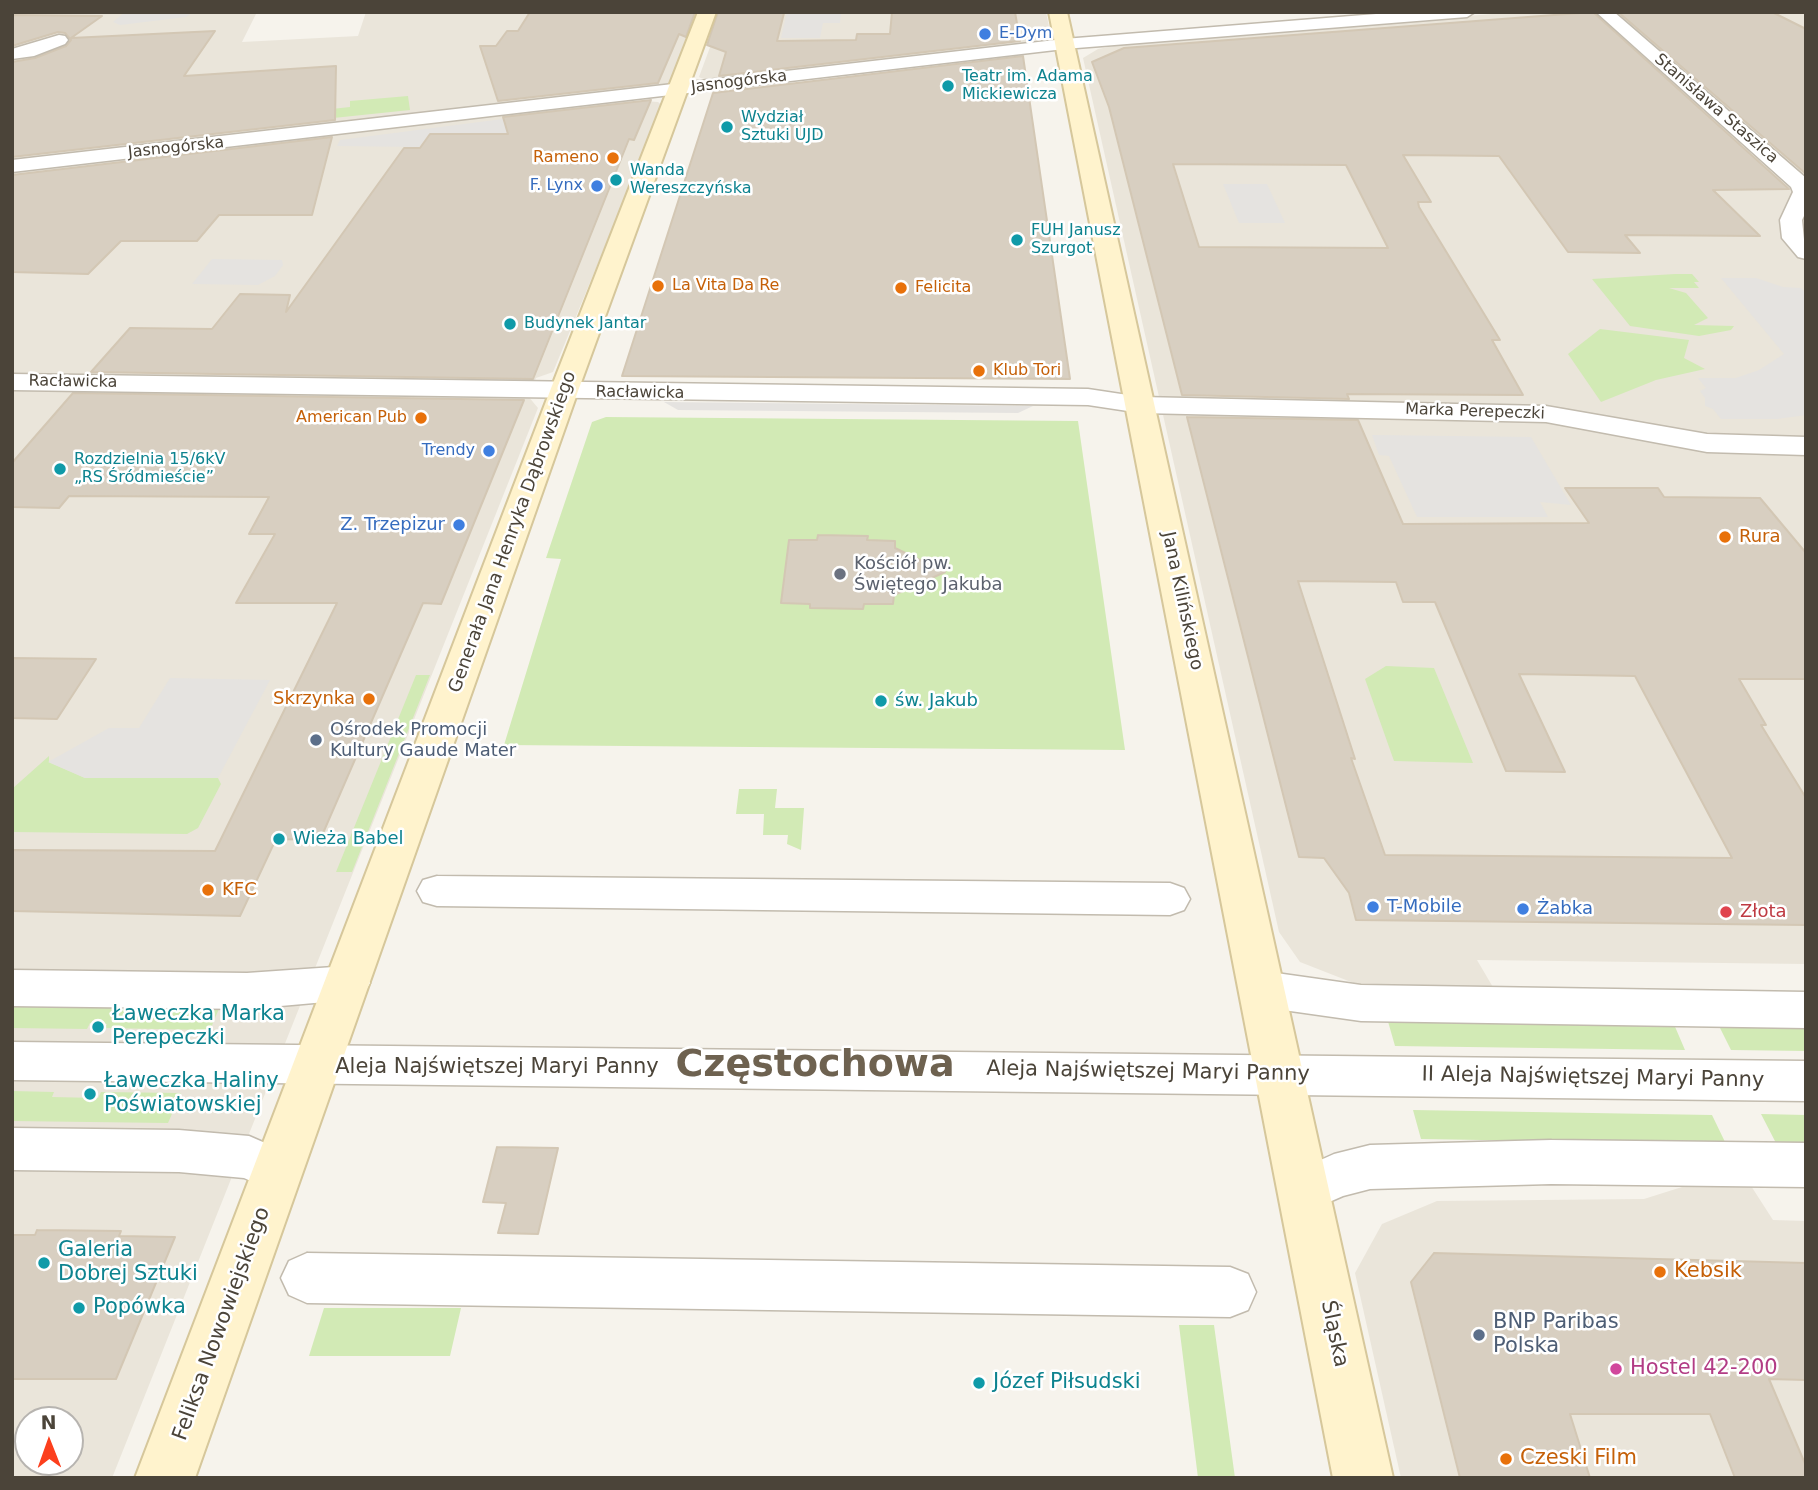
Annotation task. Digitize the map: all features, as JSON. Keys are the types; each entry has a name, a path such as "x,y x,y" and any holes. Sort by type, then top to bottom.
{"street":[{"name":"Generała Jana Henryka Dąbrowskiego","path":"278,1171 302,1066 348,983 564,391 681,89 707,12"},
{"name":"Jana Kilińskiego","path":"1058,12 1304,1191"},
{"name":"Jasnogórska","path":"12,166 1064,44 1467,12"},
{"name":"Stanisława Staszica","path":"1604,12 1800,184 1804,192 1791,220 1791,227 1793,238 1806,252"},
{"path":"12,54 28,52 59,40"},
{"name":"Racławicka","path":"12,382 1088,397 1142,405"},
{"name":"Marka Perepeczki","path":"1142,405 1546,414 1707,443 1806,446"},
{"path":"437,891 1170,899"},
{"path":"12,988 247,991 348,983"},
{"path":"1262,989 1361,1003 1806,1010"},
{"name":"Aleja Najświętszej Maryi Panny","path":"12,1061 302,1066 1380,1074"},
{"name":"II Aleja Najświętszej Maryi Panny","path":"1380,1074 1806,1081"},
{"path":"12,1149 179,1151 249,1157 278,1171"},
{"path":"1304,1191 1334,1176 1370,1167 1551,1162 1806,1165"},
{"name":"Feliksa Nowowiejskiego","path":"165,1478 278,1171"},
{"name":"Śląska","path":"1304,1191 1363,1478"},
{"path":"307,1278 1230,1292"}],"shaded area":[{"path":"12,12 257,12 242,42 358,36 366,12 698,12 671,82 665,85 12,163"},
{"path":"125,12 193,12 186,17 120,25 113,22"},
{"path":"723,12 1046,12 1050,32 1033,41 1017,45 710,80 701,78 699,77"},
{"path":"787,12 841,14 840,23 823,23 820,38 781,38"},
{"path":"1517,12 1806,12 1806,964 1477,960 1497,994 1374,991 1300,962 1279,932 1083,58 1098,49 1130,43"},
{"path":"628,100 658,102 663,106 553,372 536,378 528,396 538,408 112,1478 12,1478 12,172"},
{"path":"526,116 546,134 429,134 419,147 337,146 340,140"},
{"path":"1223,184 1267,184 1285,223 1239,223"},
{"path":"212,259 282,260 283,265 275,276 258,285 192,284"},
{"path":"1721,278 1756,278 1783,287 1801,288 1806,293 1806,415 1777,419 1721,419 1713,409 1705,406 1705,398 1700,391 1706,388 1698,378 1736,378 1759,370 1784,354"},
{"path":"664,402 1033,406 1018,413 678,410"},
{"path":"1372,435 1531,437 1571,505 1540,502 1548,517 1417,517 1389,456 1379,455"},
{"path":"170,678 270,680 218,778 85,778 48,762 109,728 139,728"},
{"path":"1720,1175 1744,1175 1773,1220 1806,1221 1806,1478 1401,1478 1355,1273 1382,1224 1437,1201 1644,1199"}],"green space":[{"path":"408,96 410,110 295,122 295,113 350,107 350,101"},
{"path":"1692,274 1699,282 1694,282 1699,288 1669,288 1686,293 1708,318 1694,325 1734,326 1731,330 1699,336 1630,326 1592,279"},
{"path":"1600,329 1689,340 1684,358 1705,369 1656,380 1601,402 1568,354"},
{"path":"606,417 1078,421 1125,750 504,745 561,559 546,558 592,422"},
{"path":"1386,666 1434,668 1473,763 1394,761 1365,679"},
{"path":"416,675 430,675 352,872 336,872"},
{"path":"49,756 49,762 85,778 218,778 221,784 198,828 187,834 12,832 12,789"},
{"path":"739,789 777,789 775,808 804,808 801,850 787,844 788,835 763,835 764,814 736,814"},
{"path":"12,1002 221,1004 210,1030 105,1028 107,1024 90,1023 87,1029 12,1028"},
{"path":"1387,1018 1673,1022 1685,1050 1395,1046"},
{"path":"1717,1022 1806,1023 1806,1051 1731,1050"},
{"path":"12,1091 54,1092 52,1097 98,1098 101,1092 181,1093 168,1123 12,1121"},
{"path":"1413,1110 1712,1115 1726,1144 1421,1139"},
{"path":"1761,1114 1806,1115 1806,1145 1777,1145"},
{"path":"324,1308 461,1308 450,1356 309,1356"},
{"path":"1179,1325 1214,1325 1235,1478 1198,1478"}],"building":[{"path":"530,12 695,12 686,37 679,34 658,83 498,101 480,46 496,46 507,31 518,31"},
{"path":"718,12 784,13 777,41 856,40 857,34 890,34 892,12 1015,12 1020,41 719,76 726,52 707,45"},
{"path":"1593,12 1789,189 1713,190 1760,236 1625,235 1640,253 1568,252 1499,156 1403,155 1431,202 1418,202 1419,207 1500,340 1492,340 1523,395 1347,394 1349,399 1182,395 1109,107 1092,62 1124,48","holes":["1173,164 1346,165 1388,248 1199,247"]},
{"path":"1618,12 1772,12 1806,29 1806,174"},
{"path":"12,15 102,16 71,38 215,31 184,76 336,66 335,120 12,157 12,62 35,58 66,46 71,40 65,33 58,32 12,46"},
{"path":"1023,56 1070,379 622,376 713,93"},
{"path":"651,100 634,140 629,139 533,379 91,372 130,328 212,329 240,294 290,295 286,312 404,148 420,148 430,134 508,134 503,117"},
{"path":"332,137 312,215 219,215 197,241 121,241 88,274 12,272 12,175"},
{"path":"73,393 524,400 441,604 423,603 320,840 276,839 240,916 12,911 12,850 215,851 337,603 236,603 275,534 249,534 269,497 69,496 59,508 12,507 12,463"},
{"path":"1187,417 1358,420 1403,524 1589,523 1565,488 1658,488 1664,497 1760,498 1806,553 1806,679 1739,679 1766,725 1761,725 1806,798 1806,925 1356,920 1349,893 1324,858 1299,857","holes":["1298,581 1396,582 1403,602 1435,602 1506,771 1565,772 1519,674 1635,676 1732,858 1385,855 1351,758 1355,759"]},
{"name":"Kościół pw. Świętego Jakuba","path":"818,535 868,536 867,540 895,541 895,548 945,572 894,595 893,604 864,604 863,609 810,608 810,604 781,603 789,540 817,540"},
{"path":"12,658 96,659 57,719 12,718"},
{"path":"497,1147 558,1148 538,1234 498,1233 506,1203 483,1202"},
{"name":"Popówka","path":"37,1230 121,1231 119,1236 175,1237 116,1379 12,1379 12,1235 35,1235"},
{"path":"1434,1253 1806,1263 1806,1380 1769,1379 1806,1466 1806,1478 1735,1478 1710,1414 1570,1414 1590,1478 1460,1478 1411,1282"}],"place":[{"name":"E-Dym","path":"985,34"},
{"name":"Teatr im. Adama Mickiewicza","path":"948,86"},
{"name":"Wydział Sztuki UJD","path":"727,127"},
{"name":"Rameno","path":"613,158"},
{"name":"Wanda Wereszczyńska","path":"616,180"},
{"name":"F. Lynx","path":"597,186"},
{"name":"FUH Janusz Szurgot","path":"1017,240"},
{"name":"La Vita Da Re","path":"658,286"},
{"name":"Felicita","path":"901,288"},
{"name":"Budynek Jantar","path":"510,324"},
{"name":"Klub Tori","path":"979,371"},
{"name":"American Pub","path":"421,418"},
{"name":"Trendy","path":"489,451"},
{"name":"Rozdzielnia 15/6kV „RS Śródmieście”","path":"60,469"},
{"name":"Z. Trzepizur","path":"459,525"},
{"name":"Rura","path":"1725,537"},
{"name":"Kościół pw. Świętego Jakuba","path":"840,574"},
{"name":"Skrzynka","path":"369,699"},
{"name":"św. Jakub","path":"881,701"},
{"name":"Ośrodek Promocji Kultury Gaude Mater","path":"316,740"},
{"name":"Wieża Babel","path":"279,839"},
{"name":"KFC","path":"208,890"},
{"name":"T-Mobile","path":"1373,907"},
{"name":"Żabka","path":"1523,909"},
{"name":"Złota","path":"1726,912"},
{"name":"Ławeczka Marka Perepeczki","path":"98,1027"},
{"name":"Ławeczka Haliny Poświatowskiej","path":"90,1094"},
{"name":"Galeria Dobrej Sztuki","path":"44,1263"},
{"name":"Kebsik","path":"1660,1272"},
{"name":"Popówka","path":"79,1308"},
{"name":"BNP Paribas Polska","path":"1479,1335"},
{"name":"Hostel 42-200","path":"1616,1369"},
{"name":"Józef Piłsudski","path":"979,1383"},
{"name":"Czeski Film","path":"1506,1459"}],"district":[{"name":"Częstochowa","path":"815,1066"}]}
